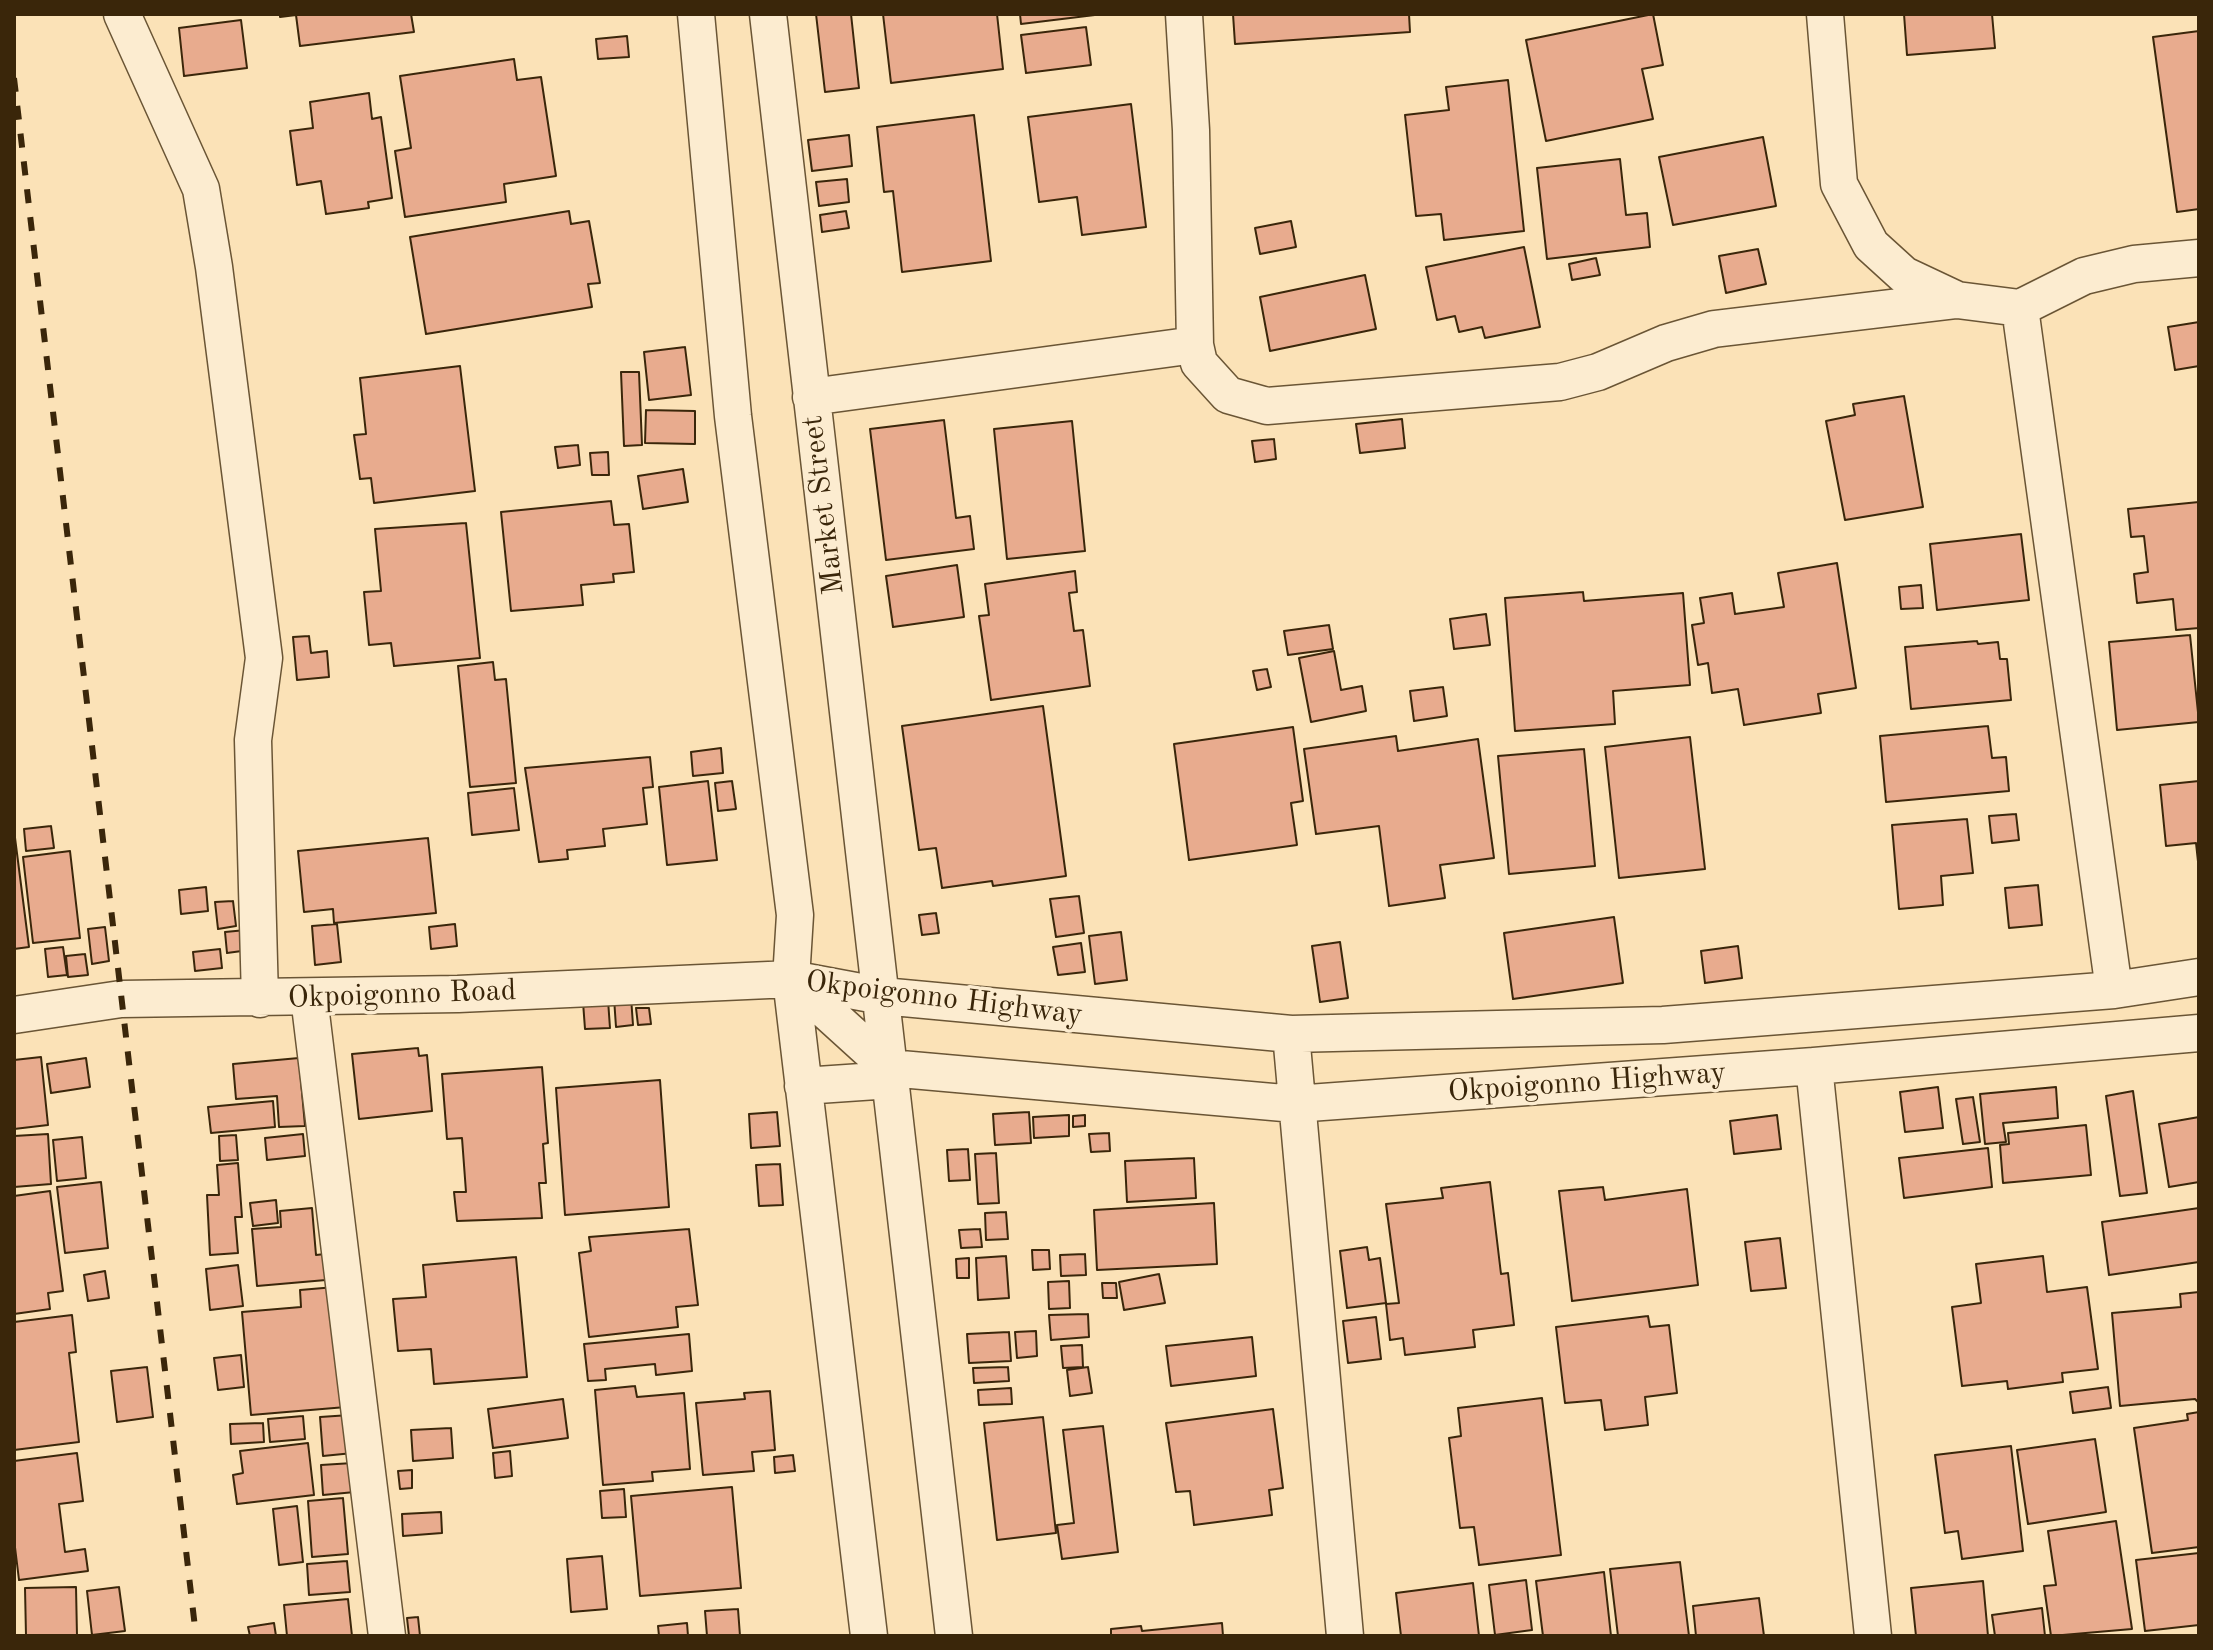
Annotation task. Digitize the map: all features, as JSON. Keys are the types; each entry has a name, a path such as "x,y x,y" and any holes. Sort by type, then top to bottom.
{"street":[{"path":"122,14 201,189 214,267 264,658 253,740 260,999"},
{"path":"696,14 733,416 795,915 791,979 869,1636"},
{"name":"Market Street","path":"768,14 954,1636"},
{"path":"1184,14 1191,130 1195,345 1199,363 1228,395 1267,406 1560,382 1598,372 1666,343 1714,329 1957,300 2020,308 2084,276 2134,264 2199,258"},
{"path":"1825,14 1839,184 1871,245 1904,275 1957,300"},
{"path":"2020,308 2114,990"},
{"path":"811,397 1195,345"},
{"name":"Okpoigonno Highway","path":"791,979 882,996 1291,1034 1663,1025 2114,990 2199,977"},
{"name":"Okpoigonno Road","path":"14,1015 121,999 260,999 791,979"},
{"name":"Okpoigonno Highway","path":"791,979 890,1074 1295,1104 1814,1066 2199,1033"},
{"path":"309,997 387,1636"},
{"path":"1291,1034 1345,1636"},
{"path":"1814,1066 1873,1636"},
{"path":"803,1086 890,1074"}],"building":[{"path":"280,14 411,14 414,32 300,46 296,15 280,17"},
{"path":"816,14 851,14 859,88 825,92"},
{"path":"883,14 997,14 1003,69 891,83"},
{"path":"1020,14 1103,14 1021,24"},
{"path":"1233,14 1409,14 1410,32 1235,44"},
{"path":"1653,14 1663,65 1642,69 1653,119 1546,141 1526,40"},
{"path":"1904,14 1992,14 1995,48 1907,55"},
{"path":"241,20 247,68 184,76 179,28"},
{"path":"1086,27 1091,65 1026,73 1021,35"},
{"path":"2199,31 2199,209 2177,212 2153,37"},
{"path":"627,36 629,57 598,59 596,39"},
{"path":"514,59 517,80 541,77 556,176 504,184 506,202 405,217 395,151 411,148 400,76"},
{"path":"1508,80 1524,231 1444,240 1441,214 1416,216 1405,115 1449,110 1446,87"},
{"path":"369,93 372,119 381,117 392,198 368,202 369,208 326,214 321,181 297,185 290,131 313,128 310,102"},
{"path":"1131,104 1146,227 1082,235 1077,197 1039,202 1028,117"},
{"path":"974,115 991,261 902,272 893,191 884,192 877,127"},
{"path":"849,135 852,166 812,171 808,140"},
{"path":"1763,137 1776,206 1673,225 1659,157"},
{"path":"1620,159 1626,215 1647,213 1650,247 1547,259 1537,168"},
{"path":"847,179 849,202 819,206 816,182"},
{"path":"569,211 571,224 589,221 600,283 588,284 592,307 426,334 410,237"},
{"path":"846,211 849,228 822,232 820,215"},
{"path":"1291,221 1296,247 1260,254 1255,228"},
{"path":"1524,247 1540,327 1485,338 1482,327 1459,332 1455,316 1437,320 1426,267"},
{"path":"1758,249 1766,284 1726,293 1719,256"},
{"path":"1596,258 1600,275 1572,280 1569,264"},
{"path":"1365,275 1376,329 1270,351 1260,297"},
{"path":"2199,322 2199,366 2175,370 2168,327"},
{"path":"685,347 691,395 649,400 644,352"},
{"path":"460,366 475,491 374,503 371,478 360,479 354,435 366,434 360,378"},
{"path":"621,372 639,372 642,445 624,446"},
{"path":"1904,396 1923,507 1845,520 1826,421 1855,415 1853,404"},
{"path":"646,410 695,411 695,444 645,443"},
{"path":"1402,419 1405,448 1360,453 1356,424"},
{"path":"944,420 956,518 970,516 974,549 886,560 870,429"},
{"path":"1072,421 1085,551 1007,559 994,429"},
{"path":"1274,439 1276,459 1255,462 1252,441"},
{"path":"578,445 580,465 558,468 555,447"},
{"path":"608,452 609,475 592,475 590,453"},
{"path":"683,469 688,502 643,509 638,476"},
{"path":"611,501 614,525 629,524 634,572 613,574 614,582 581,585 583,605 511,611 501,512"},
{"path":"2199,502 2199,628 2176,630 2173,599 2137,603 2134,574 2148,572 2144,536 2131,537 2128,509"},
{"path":"466,523 480,658 394,666 391,643 369,645 364,592 381,591 375,529"},
{"path":"2021,534 2029,600 1937,610 1930,544"},
{"path":"1837,563 1856,688 1818,694 1821,713 1744,725 1738,689 1712,693 1708,663 1698,665 1692,625 1704,623 1700,598 1732,593 1735,614 1784,607 1778,573"},
{"path":"957,565 964,617 893,627 886,576"},
{"path":"1075,571 1077,592 1069,593 1074,631 1083,630 1090,686 991,700 979,616 989,615 985,584"},
{"path":"1921,585 1923,608 1901,609 1899,587"},
{"path":"1583,592 1584,601 1683,593 1690,685 1613,691 1615,724 1515,731 1505,598"},
{"path":"1486,614 1490,645 1454,649 1450,619"},
{"path":"1329,625 1333,649 1288,655 1284,631"},
{"path":"2190,635 2199,722 2117,730 2109,642"},
{"path":"309,636 311,653 327,651 329,677 297,680 293,637"},
{"path":"1977,641 1978,644 1998,642 2000,659 2007,659 2011,700 1911,709 1905,647"},
{"path":"1334,651 1341,690 1362,686 1366,711 1311,722 1299,658"},
{"path":"493,662 495,680 506,679 516,783 470,787 458,666"},
{"path":"1267,669 1271,687 1257,690 1253,671"},
{"path":"1443,687 1447,716 1414,721 1410,691"},
{"path":"1043,706 1066,876 993,886 992,881 942,888 936,848 919,850 902,726"},
{"path":"1988,726 1992,758 2006,757 2009,791 1886,802 1880,736"},
{"path":"1293,727 1303,801 1291,803 1297,845 1189,860 1174,744"},
{"path":"1396,736 1398,751 1478,739 1494,858 1440,865 1445,898 1389,906 1379,826 1316,834 1304,749"},
{"path":"1690,737 1705,869 1619,878 1605,747"},
{"path":"721,748 723,773 693,776 691,752"},
{"path":"1584,749 1595,866 1509,874 1498,756"},
{"path":"650,757 653,787 643,788 647,824 603,829 605,846 567,850 568,859 539,862 525,768"},
{"path":"708,781 717,860 667,865 659,787"},
{"path":"732,781 736,809 718,811 715,783"},
{"path":"2199,781 2199,871 2196,843 2166,846 2160,785"},
{"path":"514,788 519,830 472,835 468,793"},
{"path":"2016,814 2019,840 1992,843 1989,816"},
{"path":"1967,819 1973,873 1941,876 1943,905 1899,909 1892,825"},
{"path":"51,826 54,848 26,851 24,829"},
{"path":"14,830 29,947 14,949"},
{"path":"428,838 436,913 334,923 333,909 304,912 298,851"},
{"path":"70,851 80,938 33,943 23,857"},
{"path":"2038,885 2042,925 2009,928 2005,888"},
{"path":"206,887 208,911 181,914 179,890"},
{"path":"1079,896 1084,933 1056,937 1050,899"},
{"path":"233,901 236,926 218,929 215,902"},
{"path":"936,913 939,933 922,935 919,915"},
{"path":"1614,917 1623,983 1513,999 1504,933"},
{"path":"337,924 341,962 315,965 312,926"},
{"path":"455,924 457,946 431,949 429,927"},
{"path":"105,927 109,961 92,964 88,929"},
{"path":"246,930 249,950 227,953 225,932"},
{"path":"1121,932 1127,980 1095,984 1089,936"},
{"path":"1340,942 1348,998 1320,1002 1312,946"},
{"path":"1081,943 1085,972 1058,975 1053,947"},
{"path":"1738,946 1742,978 1705,983 1701,951"},
{"path":"63,947 67,975 48,977 45,949"},
{"path":"220,949 222,968 195,971 193,952"},
{"path":"85,954 88,975 68,977 66,956"},
{"path":"631,997 633,1025 616,1027 614,998"},
{"path":"608,1000 610,1028 585,1029 583,1002"},
{"path":"636,1008 649,1008 651,1024 638,1025"},
{"path":"418,1048 419,1056 427,1055 432,1111 359,1119 352,1054"},
{"path":"41,1057 48,1125 14,1129 14,1060"},
{"path":"86,1058 90,1087 51,1093 47,1064"},
{"path":"299,1058 305,1126 279,1127 277,1096 236,1099 233,1064"},
{"path":"542,1067 548,1143 543,1144 546,1183 539,1183 542,1218 457,1221 454,1192 466,1192 462,1138 447,1139 442,1074"},
{"path":"660,1080 669,1207 565,1215 556,1088"},
{"path":"1938,1087 1943,1128 1905,1132 1900,1092"},
{"path":"2056,1087 2058,1118 2003,1123 2006,1142 1985,1144 1980,1094"},
{"path":"2133,1091 2147,1193 2120,1196 2106,1096"},
{"path":"1973,1097 1980,1142 1963,1144 1956,1099"},
{"path":"273,1101 275,1127 211,1133 208,1107"},
{"path":"777,1112 780,1146 751,1148 749,1114"},
{"path":"1029,1112 1031,1143 995,1145 993,1114"},
{"path":"1069,1115 1069,1136 1034,1138 1033,1117"},
{"path":"1085,1115 1085,1126 1073,1127 1073,1116"},
{"path":"1777,1115 1781,1149 1734,1154 1730,1121"},
{"path":"2199,1117 2199,1182 2169,1187 2159,1124"},
{"path":"2086,1125 2091,1175 2003,1183 2000,1145 2009,1144 2008,1133"},
{"path":"1109,1133 1110,1151 1091,1152 1089,1134"},
{"path":"48,1134 51,1184 14,1187 14,1136"},
{"path":"303,1134 305,1156 267,1160 265,1138"},
{"path":"236,1135 238,1160 220,1161 219,1136"},
{"path":"82,1137 86,1178 57,1181 53,1140"},
{"path":"1988,1148 1992,1187 1904,1198 1899,1158"},
{"path":"968,1149 970,1180 949,1181 947,1150"},
{"path":"996,1153 999,1203 978,1204 975,1154"},
{"path":"1194,1158 1196,1198 1127,1202 1125,1161"},
{"path":"238,1163 242,1217 235,1217 238,1253 210,1255 207,1195 219,1195 217,1165"},
{"path":"780,1164 783,1205 759,1206 756,1165"},
{"path":"101,1182 108,1248 65,1253 57,1187"},
{"path":"1490,1182 1501,1274 1508,1273 1514,1325 1473,1330 1475,1347 1405,1355 1403,1338 1390,1340 1386,1304 1399,1303 1386,1204 1443,1198 1441,1188"},
{"path":"1603,1187 1605,1200 1687,1189 1698,1285 1572,1301 1559,1191"},
{"path":"50,1191 63,1291 48,1293 50,1309 14,1314 14,1196"},
{"path":"276,1200 278,1223 253,1226 250,1203"},
{"path":"1214,1203 1217,1264 1097,1270 1094,1210"},
{"path":"312,1208 316,1255 325,1254 326,1280 257,1286 252,1229 281,1227 280,1211"},
{"path":"2199,1208 2199,1262 2109,1275 2102,1222"},
{"path":"1006,1212 1008,1239 986,1240 985,1213"},
{"path":"689,1229 698,1305 676,1307 678,1327 589,1337 579,1253 591,1251 589,1237"},
{"path":"980,1229 982,1247 961,1248 959,1230"},
{"path":"1780,1238 1786,1288 1751,1291 1745,1242"},
{"path":"1367,1247 1369,1260 1380,1258 1386,1303 1347,1308 1340,1251"},
{"path":"1032,1250 1049,1250 1050,1269 1033,1270"},
{"path":"1085,1254 1086,1275 1061,1276 1060,1255"},
{"path":"1006,1256 1009,1298 978,1300 976,1258"},
{"path":"2043,1256 2047,1292 2087,1287 2098,1369 2062,1373 2063,1382 2008,1389 2007,1381 1962,1386 1952,1307 1981,1303 1976,1264"},
{"path":"516,1257 527,1377 434,1384 431,1349 398,1351 393,1299 426,1297 423,1265"},
{"path":"969,1258 969,1278 957,1278 956,1259"},
{"path":"238,1265 243,1306 210,1310 206,1269"},
{"path":"105,1271 109,1298 88,1301 84,1275"},
{"path":"1159,1274 1165,1303 1124,1310 1119,1282"},
{"path":"1069,1281 1070,1308 1049,1309 1048,1282"},
{"path":"1102,1283 1116,1283 1117,1298 1103,1298"},
{"path":"335,1287 346,1407 251,1415 242,1312 301,1307 300,1290"},
{"path":"2199,1292 2199,1403 2195,1399 2120,1406 2112,1313 2181,1307 2180,1294"},
{"path":"1088,1314 1089,1337 1051,1340 1049,1315"},
{"path":"72,1315 76,1352 69,1353 79,1442 14,1450 14,1322"},
{"path":"1648,1316 1650,1327 1669,1325 1677,1393 1645,1397 1648,1425 1605,1430 1601,1400 1565,1403 1556,1327"},
{"path":"1376,1317 1381,1359 1348,1363 1343,1321"},
{"path":"1036,1331 1037,1356 1017,1358 1015,1332"},
{"path":"1009,1332 1011,1361 969,1363 967,1334"},
{"path":"689,1334 692,1371 656,1375 655,1364 605,1369 606,1380 588,1381 584,1344"},
{"path":"1252,1337 1256,1376 1171,1386 1166,1346"},
{"path":"1082,1345 1083,1367 1063,1368 1061,1346"},
{"path":"241,1355 244,1387 218,1390 214,1358"},
{"path":"147,1367 153,1417 117,1422 111,1371"},
{"path":"1008,1367 1009,1381 974,1383 973,1368"},
{"path":"1088,1367 1092,1393 1070,1396 1067,1370"},
{"path":"635,1386 637,1397 684,1393 690,1469 652,1472 653,1481 603,1485 595,1390"},
{"path":"2108,1387 2111,1408 2073,1413 2070,1392"},
{"path":"1011,1388 1012,1404 979,1405 978,1390"},
{"path":"770,1391 775,1450 752,1452 754,1471 703,1475 696,1403 745,1399 744,1393"},
{"path":"1542,1398 1561,1555 1479,1565 1474,1527 1460,1528 1449,1438 1461,1436 1458,1408"},
{"path":"563,1399 568,1438 493,1448 488,1409"},
{"path":"1273,1409 1283,1488 1269,1490 1272,1515 1194,1525 1190,1491 1176,1492 1166,1423"},
{"path":"2199,1412 2199,1547 2152,1553 2134,1428 2188,1420 2187,1414"},
{"path":"350,1415 353,1453 323,1456 320,1417"},
{"path":"303,1416 305,1439 270,1442 268,1419"},
{"path":"1043,1417 1056,1533 997,1540 984,1423"},
{"path":"263,1423 264,1442 231,1444 230,1424"},
{"path":"1103,1426 1118,1552 1062,1559 1057,1525 1074,1523 1063,1430"},
{"path":"451,1428 453,1458 413,1461 411,1430"},
{"path":"2095,1439 2106,1512 2028,1524 2017,1450"},
{"path":"308,1443 314,1495 237,1504 233,1475 243,1473 240,1451"},
{"path":"2011,1446 2023,1551 1962,1559 1958,1531 1945,1533 1935,1455"},
{"path":"510,1451 512,1476 495,1478 493,1453"},
{"path":"77,1453 83,1501 59,1504 65,1552 85,1549 88,1571 19,1580 14,1539 14,1461"},
{"path":"793,1455 795,1471 775,1473 774,1457"},
{"path":"353,1463 355,1492 323,1495 321,1465"},
{"path":"412,1470 412,1488 400,1489 398,1471"},
{"path":"732,1487 741,1588 640,1596 631,1496"},
{"path":"624,1489 626,1517 602,1518 600,1491"},
{"path":"343,1498 348,1554 312,1557 308,1501"},
{"path":"297,1506 303,1562 279,1565 273,1509"},
{"path":"441,1512 442,1533 403,1536 402,1514"},
{"path":"2116,1521 2132,1629 2051,1636 2044,1586 2056,1585 2048,1531"},
{"path":"2199,1553 2199,1625 2145,1631 2136,1560"},
{"path":"602,1556 607,1609 571,1612 567,1559"},
{"path":"347,1561 350,1592 309,1595 307,1564"},
{"path":"1680,1562 1689,1636 1618,1636 1610,1569"},
{"path":"1604,1572 1611,1636 1543,1636 1536,1581"},
{"path":"1526,1580 1532,1630 1495,1635 1489,1585"},
{"path":"1983,1581 1988,1636 1916,1636 1911,1588"},
{"path":"1473,1583 1479,1636 1401,1636 1396,1593"},
{"path":"76,1587 77,1636 26,1636 25,1588"},
{"path":"119,1587 125,1631 92,1635 87,1591"},
{"path":"1759,1598 1764,1636 1696,1636 1693,1606"},
{"path":"348,1599 352,1636 287,1636 284,1605"},
{"path":"2042,1608 2045,1636 1995,1636 1992,1615"},
{"path":"738,1609 740,1636 707,1636 705,1611"},
{"path":"418,1617 420,1636 409,1636 407,1618"},
{"path":"274,1623 276,1636 250,1636 248,1627"},
{"path":"687,1623 688,1636 659,1636 658,1626"},
{"path":"1222,1623 1223,1636 1111,1636 1111,1629 1141,1626 1142,1631"}],"railway":[{"path":"14,78 196,1636"}]}
